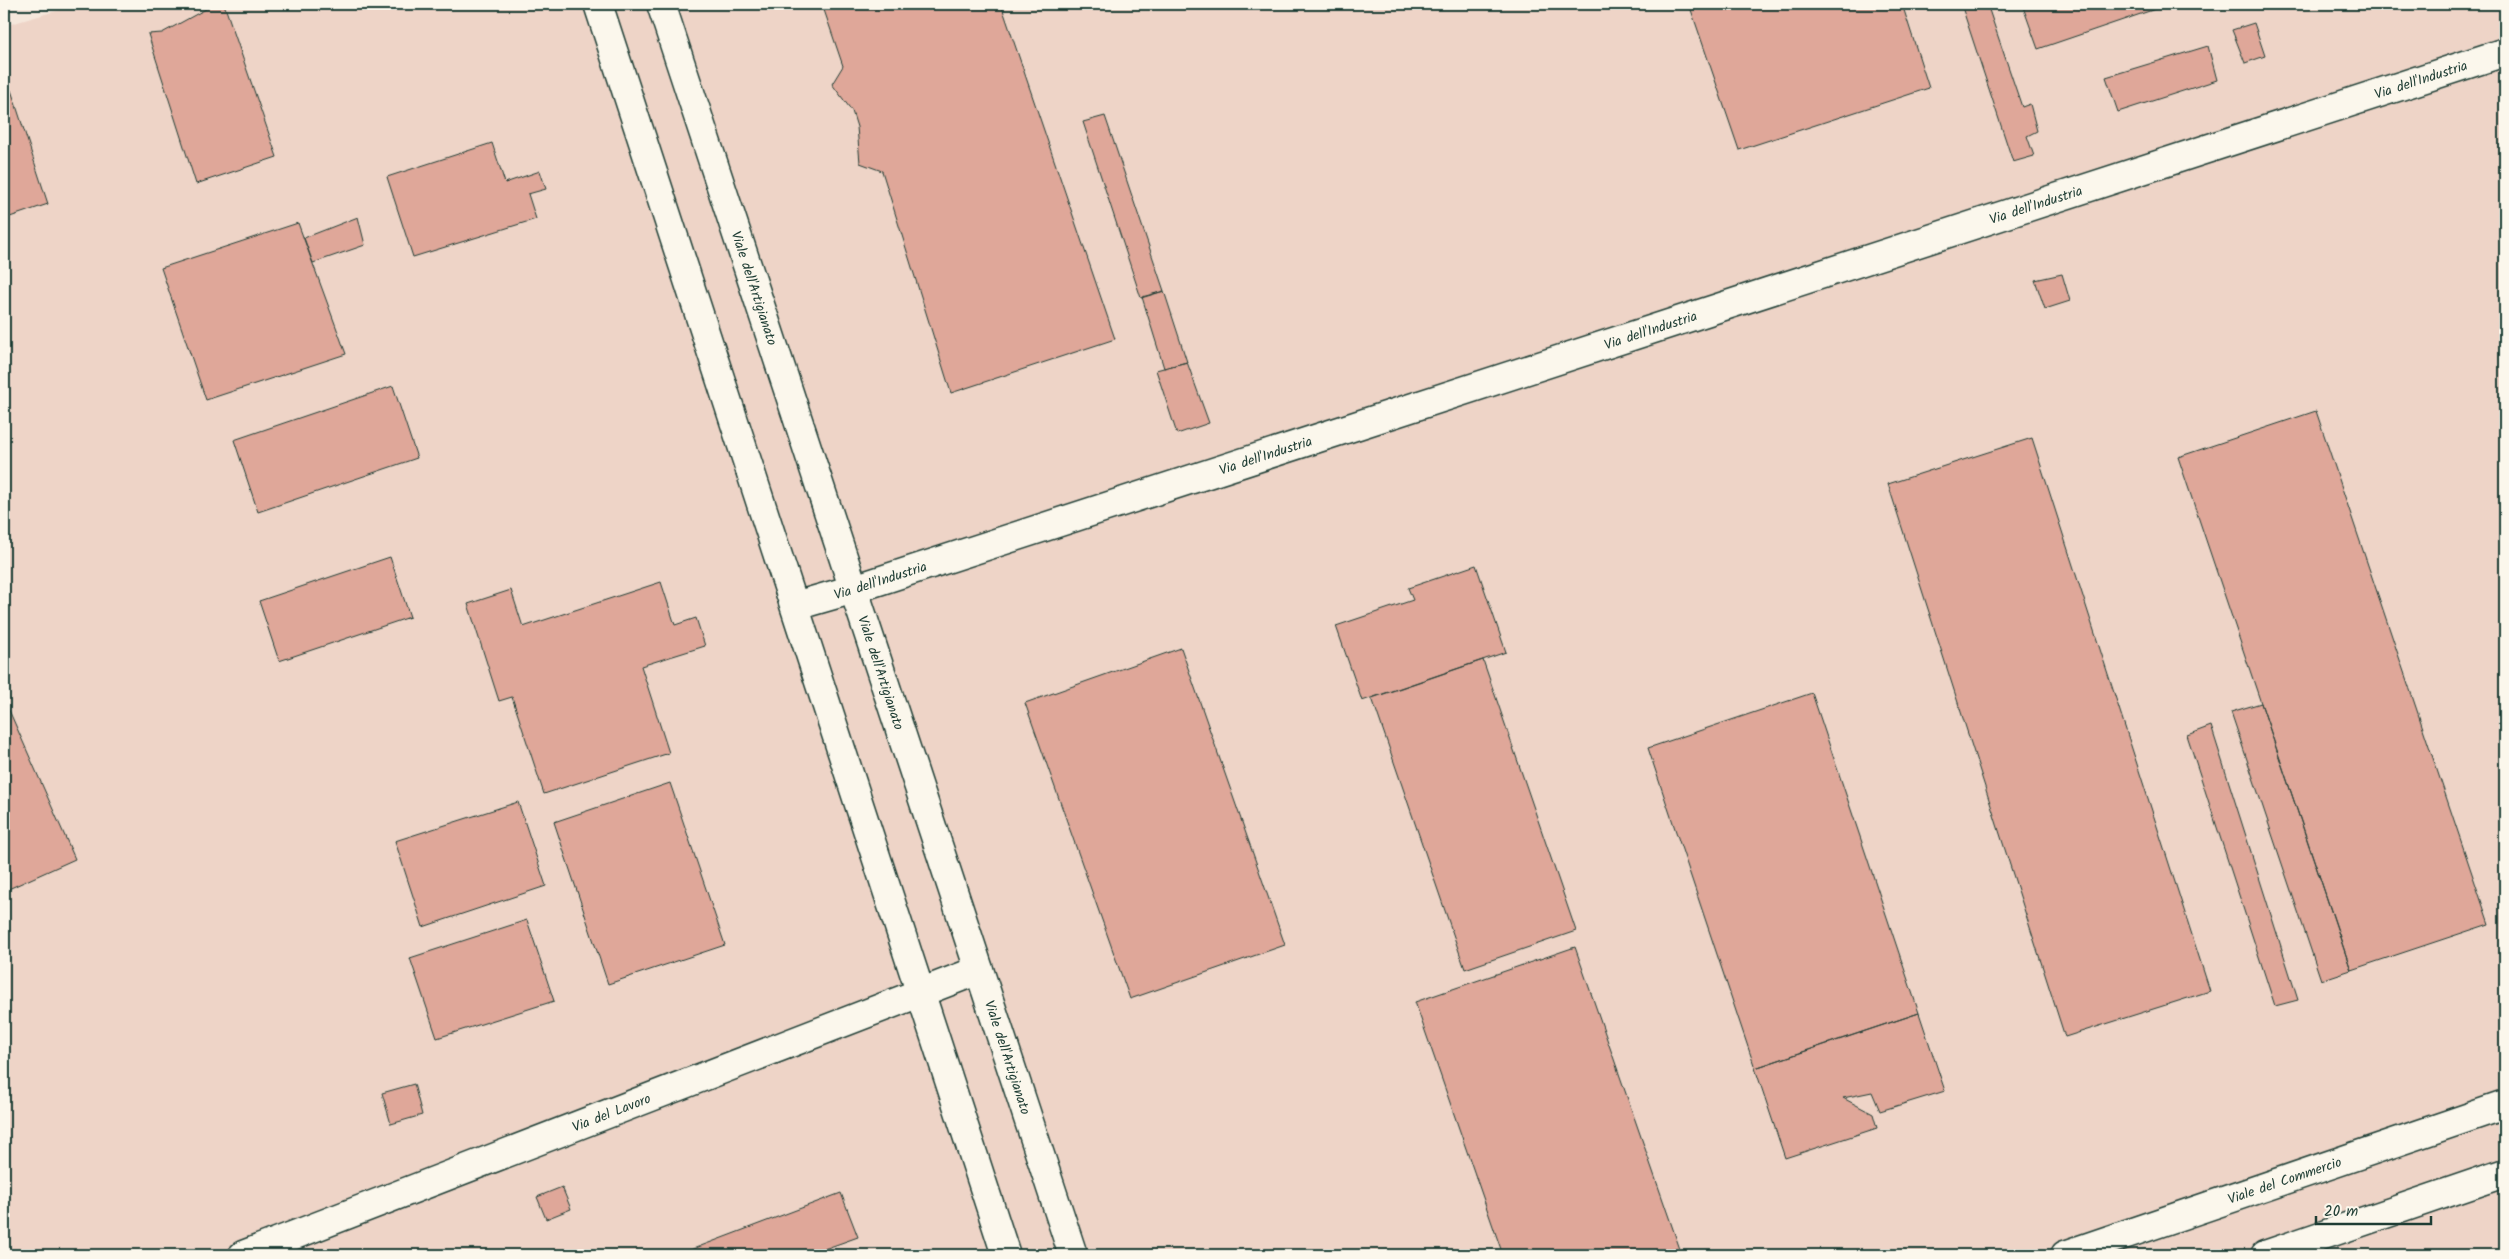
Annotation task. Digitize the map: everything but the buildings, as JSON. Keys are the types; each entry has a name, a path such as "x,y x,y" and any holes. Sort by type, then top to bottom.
{"street":[{"path":"598,4 1006,1255"},
{"name":"Viale dell'Artigianato","path":"661,4 1073,1255"},
{"name":"Via dell'Industria","path":"794,606 854,589 2505,52"},
{"name":"Via del Lavoro","path":"242,1255 979,970"},
{"name":"Viale del Commercio","path":"2065,1255 2505,1105"},
{"path":"2265,1255 2505,1173"}],"shaded area":[{"path":"80,4 2505,4 2505,1255 4,1255 4,26"}]}
